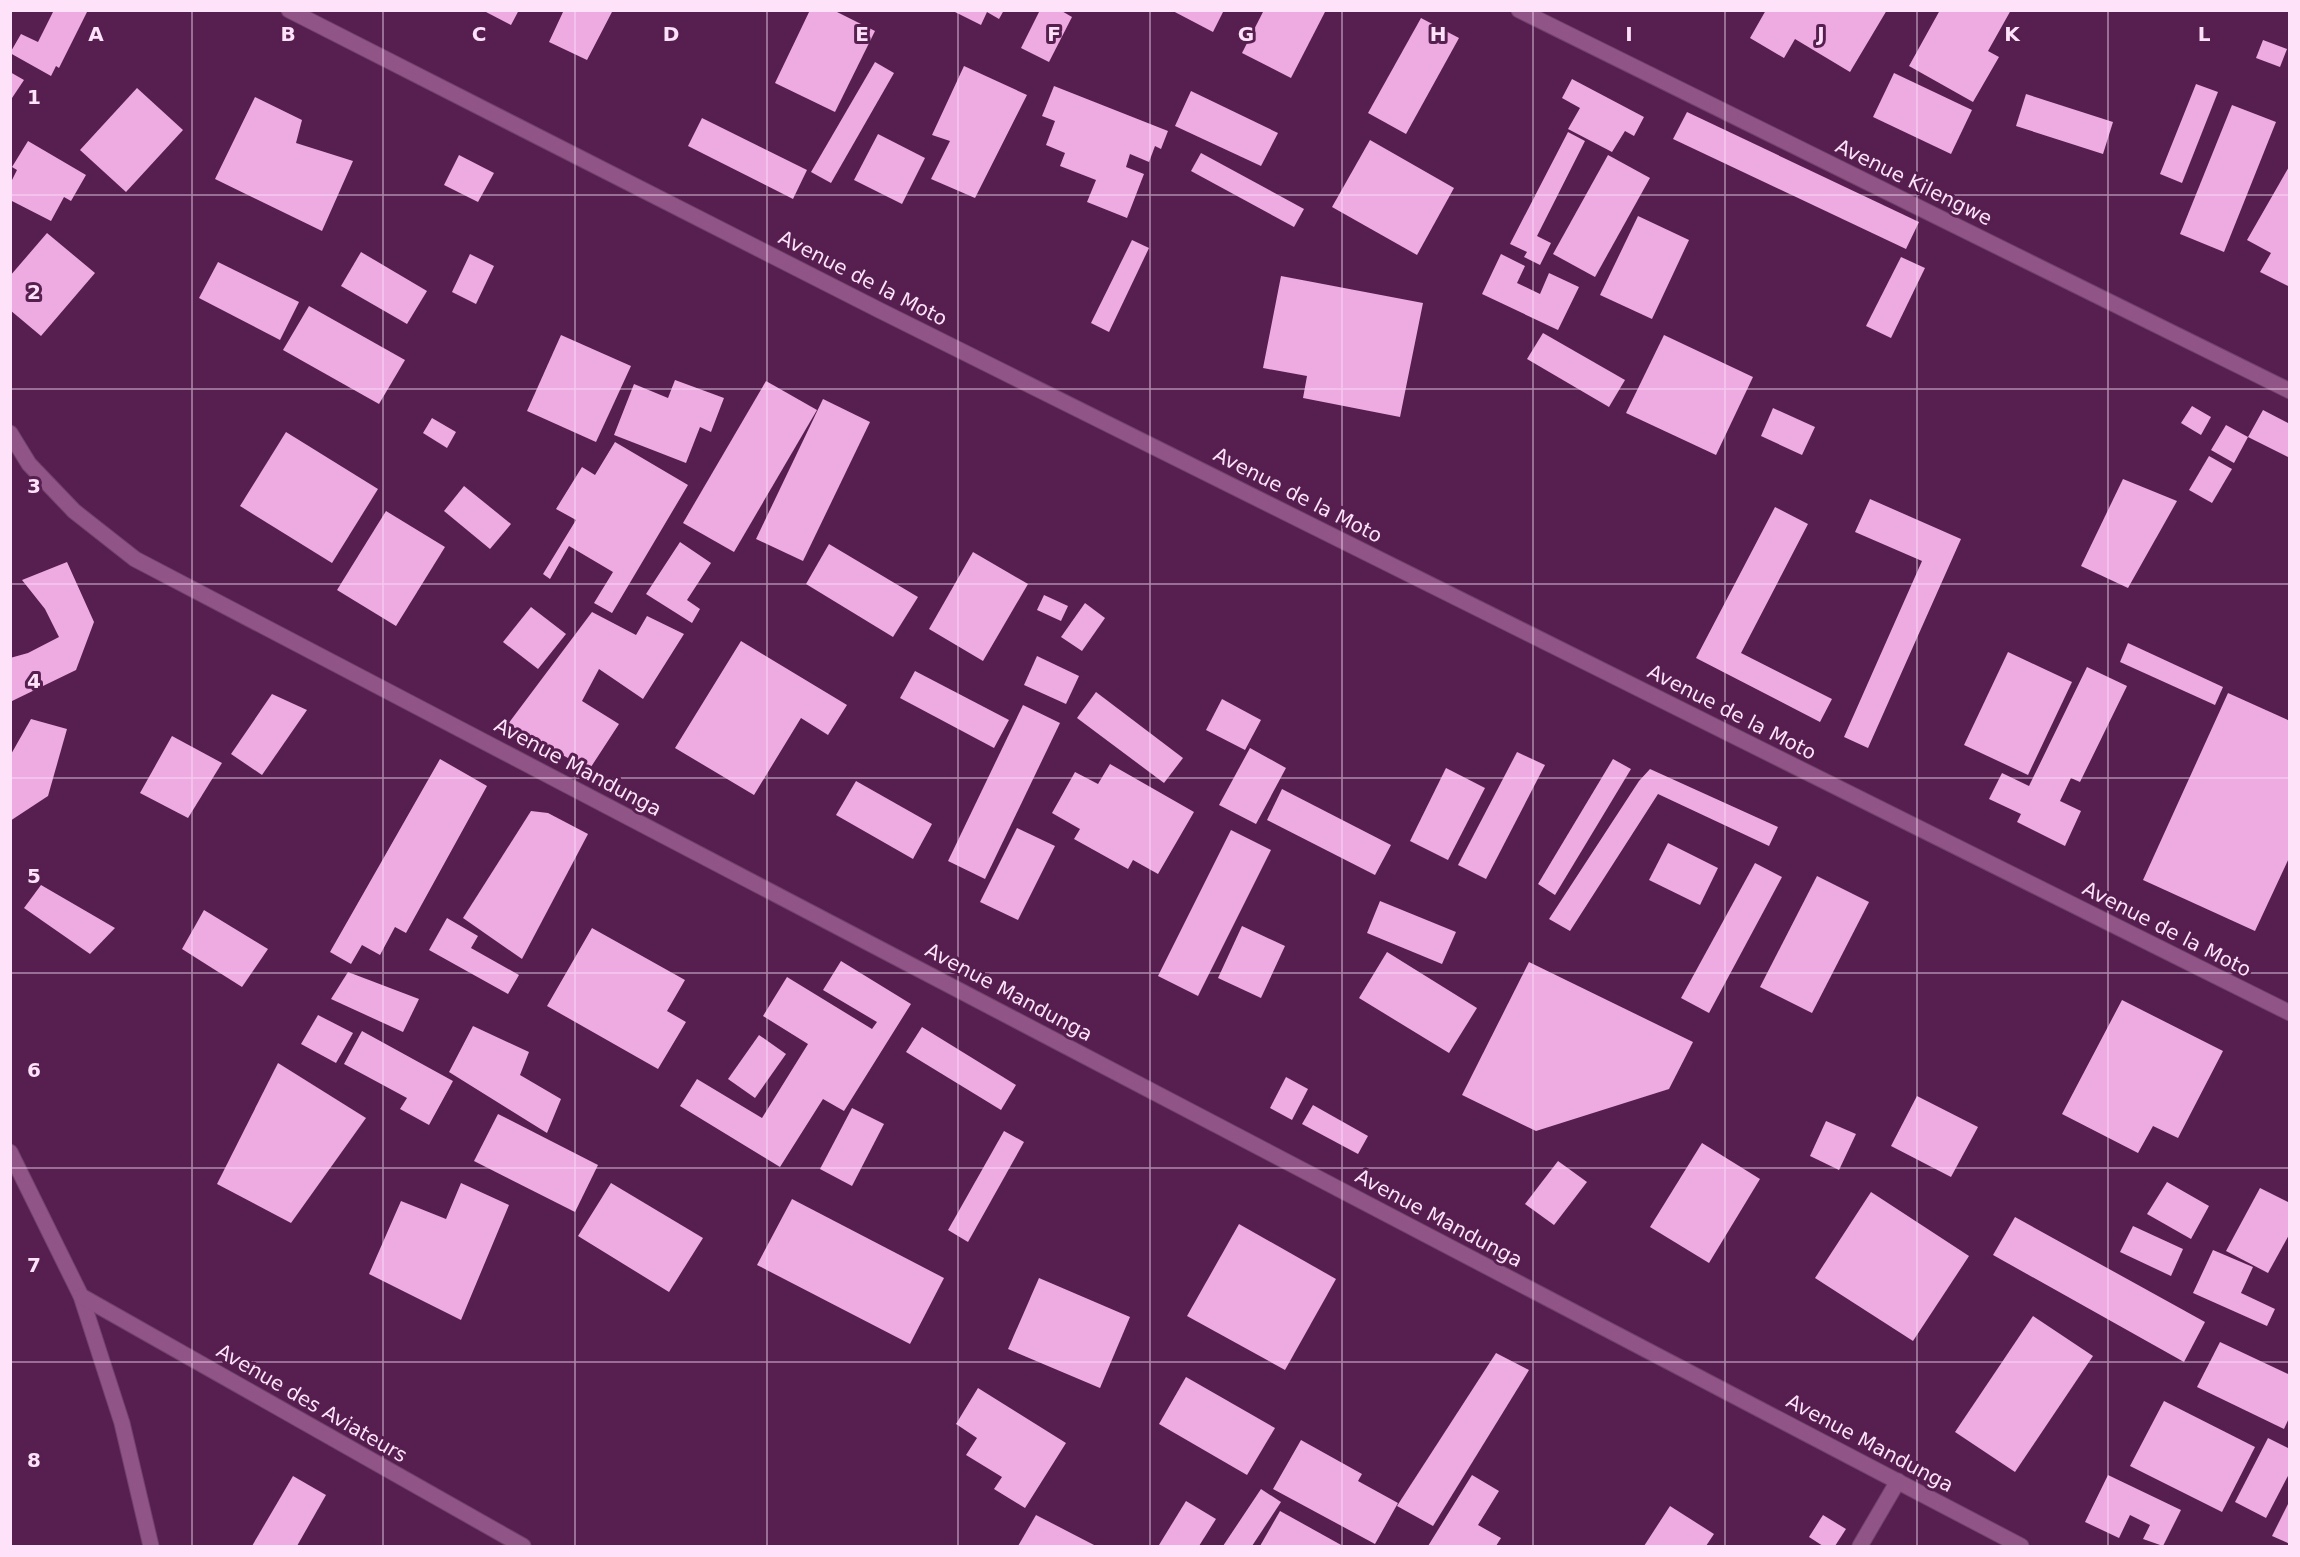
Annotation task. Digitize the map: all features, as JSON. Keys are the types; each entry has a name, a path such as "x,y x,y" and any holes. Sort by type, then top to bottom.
{"street":[{"name":"Avenue de la Moto","path":"289,10 879,310 2289,1013"},
{"name":"Avenue Kilengwe","path":"1519,10 2289,391"},
{"name":"Avenue Mandunga","path":"10,433 29,464 74,511 135,559 2021,1546"},
{"path":"10,1152 81,1296 122,1423 151,1546"},
{"name":"Avenue des Aviateurs","path":"81,1296 523,1546"},
{"path":"1860,1546 1898,1481"}],"building":[{"path":"54,10 88,10 59,68 56,66 51,76 10,53 21,34 38,42"},
{"path":"487,10 519,10 511,25 486,12"},
{"path":"559,10 613,10 587,60 549,42 563,12"},
{"path":"810,10 833,10 875,31 835,112 775,83"},
{"path":"951,10 1004,10 999,19 987,12 981,25"},
{"path":"1040,10 1060,10 1072,17 1049,62 1021,48"},
{"path":"1171,10 1224,10 1213,32"},
{"path":"1264,10 1326,10 1291,78 1242,53"},
{"path":"1766,10 1887,10 1850,72 1795,39 1784,58 1750,38"},
{"path":"1940,10 2011,10 1988,51 1999,57 1973,102 1909,66"},
{"path":"1421,18 1459,38 1406,134 1368,113"},
{"path":"2263,40 2287,49 2280,67 2256,58"},
{"path":"875,62 894,73 831,183 811,172"},
{"path":"964,66 1027,95 975,198 931,179 950,141 932,135"},
{"path":"10,72 24,80 10,101"},
{"path":"1894,73 1972,110 1951,154 1873,117"},
{"path":"1572,79 1644,117 1634,136 1625,131 1612,152 1568,129 1580,108 1562,98"},
{"path":"2196,84 2218,92 2182,183 2160,174"},
{"path":"1054,86 1168,131 1161,149 1155,146 1149,162 1130,154 1126,167 1144,174 1127,218 1087,202 1096,180 1060,166 1065,153 1046,145 1055,121 1042,116"},
{"path":"137,88 183,130 126,192 80,150"},
{"path":"1191,91 1278,133 1261,166 1175,126"},
{"path":"2026,94 2113,122 2103,154 2016,126"},
{"path":"255,97 302,120 296,143 353,161 322,231 215,179"},
{"path":"2232,105 2276,122 2224,252 2180,234"},
{"path":"1687,112 1919,222 1906,249 1673,139"},
{"path":"702,118 807,170 793,199 688,146"},
{"path":"1568,132 1585,141 1537,236 1551,243 1540,265 1524,257 1527,252 1510,244"},
{"path":"878,134 925,158 902,204 854,180"},
{"path":"1370,140 1454,188 1417,255 1332,207"},
{"path":"28,141 86,175 71,201 64,197 51,221 10,200 10,184 17,170 12,167"},
{"path":"1201,153 1304,209 1294,227 1191,171"},
{"path":"459,155 494,173 478,202 444,185"},
{"path":"1608,155 1650,178 1595,277 1553,254"},
{"path":"2290,165 2290,283 2288,286 2260,272 2271,253 2247,240"},
{"path":"1638,216 1689,240 1652,319 1600,295"},
{"path":"47,233 95,273 41,336 10,310 10,276"},
{"path":"1132,240 1149,248 1109,332 1091,323"},
{"path":"361,252 427,291 407,324 341,286"},
{"path":"470,254 494,266 476,304 452,292"},
{"path":"1501,254 1525,266 1517,283 1540,294 1549,273 1579,287 1558,330 1482,294"},
{"path":"1901,257 1925,268 1891,338 1866,326"},
{"path":"218,262 299,302 280,340 199,298"},
{"path":"1281,276 1423,303 1400,417 1303,398 1307,376 1263,368"},
{"path":"309,306 405,360 379,404 283,350"},
{"path":"1543,333 1625,380 1609,407 1527,359"},
{"path":"561,335 631,366 596,442 527,411"},
{"path":"1664,335 1753,377 1716,455 1626,413"},
{"path":"675,380 724,398 711,432 700,427 686,463 614,435 634,384 668,398"},
{"path":"766,381 817,410 734,552 683,523"},
{"path":"823,399 870,422 803,561 756,539"},
{"path":"2192,406 2211,417 2201,435 2181,423"},
{"path":"1773,408 1815,427 1802,455 1761,436"},
{"path":"2263,410 2290,424 2290,458 2248,437"},
{"path":"432,418 456,432 447,448 423,433"},
{"path":"2226,425 2248,437 2234,463 2211,450"},
{"path":"286,432 378,489 332,563 240,506"},
{"path":"615,442 688,485 612,613 594,603 613,572 569,546 550,579 543,574 576,520 556,509 582,467 595,475"},
{"path":"2209,456 2232,469 2212,503 2189,490"},
{"path":"2123,479 2177,501 2128,588 2081,566"},
{"path":"464,486 511,524 490,549 444,511"},
{"path":"1870,499 1961,539 1868,748 1844,737 1922,561 1855,532"},
{"path":"1775,507 1808,524 1741,653 1832,699 1820,722 1696,658"},
{"path":"386,511 445,547 396,626 337,590"},
{"path":"680,542 711,563 687,600 700,609 692,623 646,594"},
{"path":"829,544 918,597 893,637 806,584"},
{"path":"973,552 1028,584 983,661 929,629"},
{"path":"67,562 94,622 76,670 10,702 10,658 28,653 59,637 45,609 22,580"},
{"path":"1044,595 1068,606 1061,621 1037,610"},
{"path":"1085,603 1105,618 1082,651 1061,637"},
{"path":"531,607 566,634 538,669 503,642"},
{"path":"592,612 636,635 647,616 684,634 643,699 599,669 582,701 619,724 589,770 508,724"},
{"path":"741,641 847,705 828,735 801,718 754,795 675,748"},
{"path":"2128,643 2223,687 2215,705 2120,662"},
{"path":"2008,652 2072,682 2028,775 1964,745"},
{"path":"1037,656 1079,676 1066,704 1024,685"},
{"path":"2087,667 2127,686 2080,782 2071,778 2060,801 2081,811 2065,846 2017,822 2021,814 1989,799 2002,773 2029,786"},
{"path":"915,671 1009,720 994,748 900,698"},
{"path":"1096,692 1183,758 1164,783 1077,718"},
{"path":"2228,693 2290,721 2290,856 2255,931 2143,880"},
{"path":"272,694 307,710 262,775 231,754"},
{"path":"1222,699 1261,720 1245,750 1206,730"},
{"path":"1023,705 1060,723 985,879 948,861"},
{"path":"31,719 67,729 48,796 10,821 10,756"},
{"path":"172,736 222,763 188,818 140,793"},
{"path":"1250,748 1286,768 1256,824 1219,805"},
{"path":"1517,752 1545,765 1486,879 1458,865"},
{"path":"440,759 487,786 406,933 395,927 380,955 362,945 351,964 330,952"},
{"path":"1613,759 1631,769 1555,895 1538,884"},
{"path":"1110,764 1194,812 1158,874 1133,860 1128,869 1074,839 1080,829 1052,813 1075,772 1098,784"},
{"path":"1446,768 1485,788 1448,860 1410,841"},
{"path":"1650,769 1778,827 1769,846 1658,794 1570,931 1549,919 1639,781"},
{"path":"856,781 932,824 913,859 836,815"},
{"path":"1282,789 1391,845 1375,875 1267,820"},
{"path":"531,811 548,813 588,834 522,959 463,918"},
{"path":"1017,828 1055,846 1018,920 980,902"},
{"path":"1231,830 1271,850 1198,996 1158,976"},
{"path":"1668,843 1718,868 1700,905 1649,880"},
{"path":"1755,863 1782,877 1709,1013 1681,998"},
{"path":"1817,876 1869,902 1812,1013 1760,987"},
{"path":"41,885 115,928 90,954 24,908"},
{"path":"1380,901 1456,932 1442,964 1367,933"},
{"path":"204,910 268,949 242,987 182,949"},
{"path":"447,918 478,936 471,948 519,975 508,994 429,950"},
{"path":"1242,926 1285,946 1261,998 1218,978"},
{"path":"592,928 685,980 667,1011 686,1022 658,1069 547,1006"},
{"path":"1387,952 1477,1008 1449,1053 1359,998"},
{"path":"841,961 911,1004 844,1111 823,1099 780,1167 680,1106 697,1079 762,1118 808,1044 763,1016 787,977 872,1029 877,1022 823,990"},
{"path":"1529,962 1693,1042 1669,1089 1536,1131 1462,1095"},
{"path":"348,972 419,999 403,1032 331,999"},
{"path":"2122,1000 2223,1051 2178,1138 2153,1126 2138,1153 2062,1114"},
{"path":"318,1015 353,1033 336,1063 301,1044"},
{"path":"473,1026 529,1052 520,1075 561,1099 547,1133 449,1072"},
{"path":"922,1027 1016,1085 1001,1110 906,1052"},
{"path":"362,1031 453,1081 429,1125 400,1109 407,1098 344,1064"},
{"path":"759,1035 786,1054 755,1098 728,1079"},
{"path":"278,1063 366,1118 291,1223 217,1184"},
{"path":"1286,1077 1308,1089 1292,1120 1270,1108"},
{"path":"1917,1096 1978,1127 1951,1177 1891,1146"},
{"path":"1313,1105 1368,1136 1358,1154 1302,1124"},
{"path":"852,1108 884,1124 852,1186 820,1169"},
{"path":"498,1114 598,1165 575,1212 474,1161"},
{"path":"1826,1121 1856,1134 1839,1170 1810,1156"},
{"path":"1004,1131 1024,1142 968,1242 948,1230"},
{"path":"1702,1143 1760,1179 1709,1263 1650,1227"},
{"path":"1558,1161 1587,1182 1554,1225 1525,1204"},
{"path":"2167,1182 2209,1206 2191,1239 2147,1214"},
{"path":"461,1183 509,1205 461,1320 369,1274 401,1201 446,1219"},
{"path":"611,1183 703,1238 669,1292 578,1236"},
{"path":"2260,1188 2290,1203 2290,1233 2268,1273 2226,1251"},
{"path":"1871,1192 1969,1256 1913,1341 1815,1278"},
{"path":"792,1199 944,1278 910,1344 757,1265"},
{"path":"2015,1217 2205,1322 2184,1362 1993,1255"},
{"path":"1239,1224 1336,1279 1285,1370 1187,1316"},
{"path":"2133,1226 2183,1249 2171,1276 2120,1252"},
{"path":"2213,1250 2253,1267 2241,1293 2275,1309 2267,1326 2193,1293"},
{"path":"1039,1278 1130,1317 1100,1388 1008,1349"},
{"path":"2033,1316 2093,1356 2015,1472 1955,1432"},
{"path":"2220,1342 2290,1375 2290,1416 2284,1429 2197,1387"},
{"path":"1496,1353 1529,1370 1433,1526 1397,1506"},
{"path":"1186,1377 1275,1428 1247,1475 1159,1424"},
{"path":"978,1388 1066,1443 1025,1508 994,1489 1002,1477 966,1455 977,1438 956,1424"},
{"path":"2164,1401 2255,1447 2222,1512 2130,1466"},
{"path":"2268,1438 2290,1449 2290,1472 2266,1518 2235,1502"},
{"path":"1301,1440 1362,1474 1358,1481 1398,1503 1375,1544 1273,1489"},
{"path":"1472,1475 1499,1491 1478,1525 1501,1538 1496,1546 1428,1546"},
{"path":"2108,1475 2181,1510 2163,1546 2143,1539 2150,1525 2130,1515 2119,1538 2085,1522"},
{"path":"293,1476 326,1495 297,1546 252,1546"},
{"path":"1261,1489 1281,1502 1252,1546 1223,1546"},
{"path":"2290,1500 2290,1544 2272,1536"},
{"path":"1186,1501 1216,1519 1199,1546 1159,1545"},
{"path":"1670,1506 1714,1534 1706,1546 1644,1546"},
{"path":"1280,1511 1343,1546 1260,1546"},
{"path":"1036,1515 1096,1546 1018,1546"},
{"path":"1823,1515 1846,1529 1835,1546 1823,1546 1809,1537"}]}
